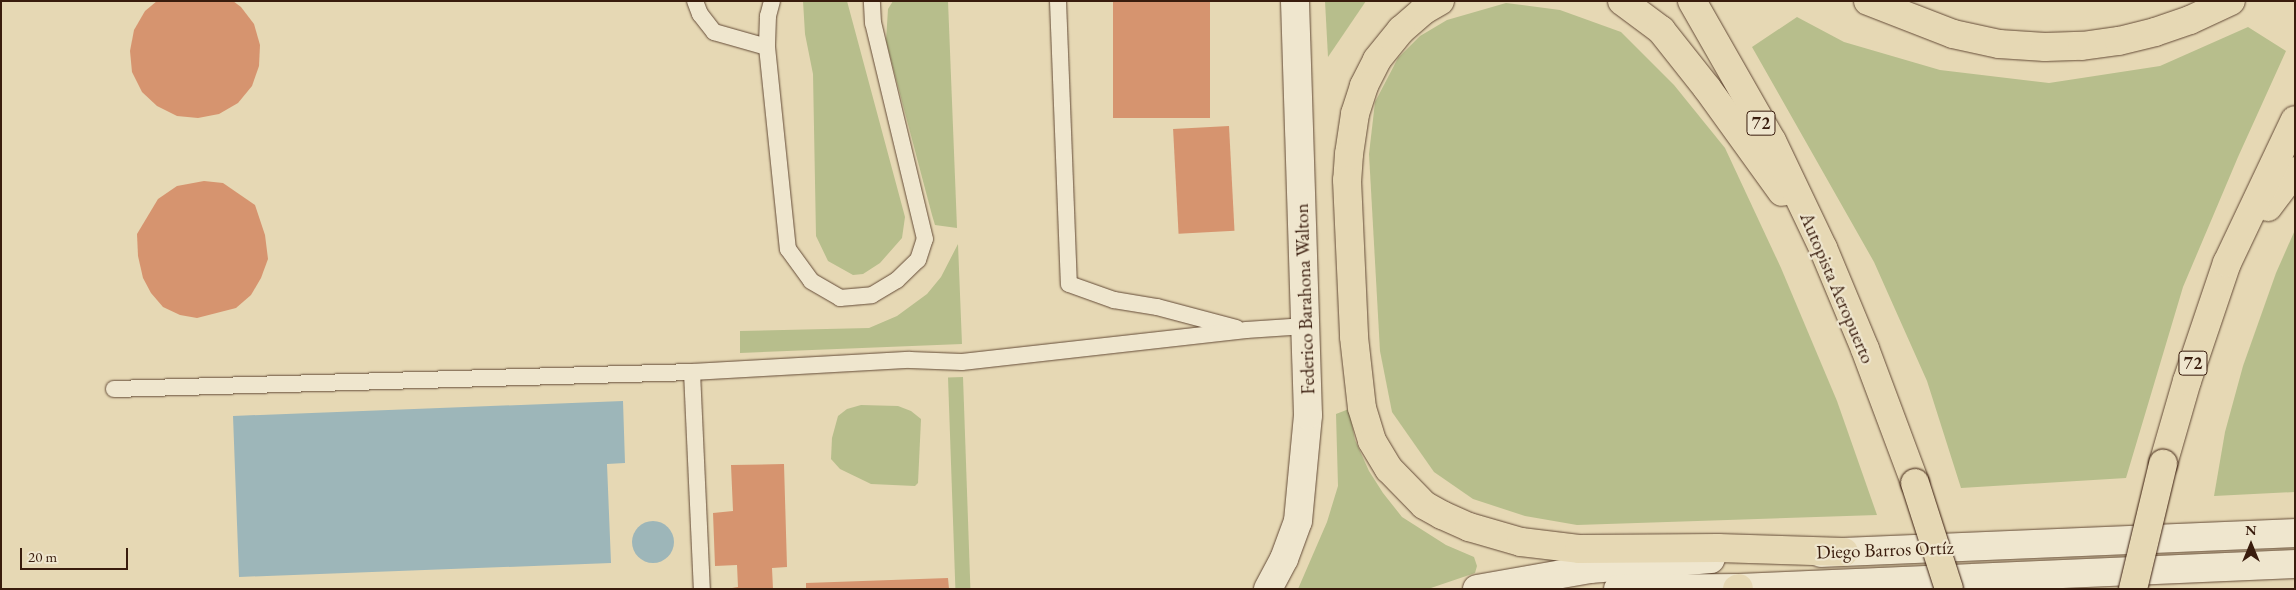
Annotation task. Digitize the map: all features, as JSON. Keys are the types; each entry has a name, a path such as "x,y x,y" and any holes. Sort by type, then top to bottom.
{"highway":[{"path":"1440,1 1423,11 1401,30 1377,60 1364,86 1355,114 1349,154 1347,180 1354,327 1362,408 1372,441 1389,469 1417,498 1442,515 1469,527 1521,542 1579,549 1718,548 1844,552"},
{"path":"1622,1 1661,30 1707,88 1823,248"},
{"name":"Autopista Aeropuerto","path":"1692,1 1772,141 1823,248 1865,349 1915,483 1949,589"},
{"path":"1868,1 1953,34 1998,44 2045,47 2082,46 2119,41 2155,32 2190,20 2230,1"},
{"name":"72","path":"2133,589 2163,464 2187,381 2227,263 2295,120"},
{"path":"2227,263 2295,171"}],"street":[{"name":"Federico Barahona Walton","path":"1268,589 1284,559 1298,521 1308,415 1295,1"},
{"name":"Diego Barros Ortíz","path":"1477,589 1590,569 1733,557 2295,533"},
{"name":"Diego Barros Ortíz","path":"1618,589 1738,588 2295,564"}],"lane":[{"path":"695,1 700,14 714,32 768,47"},
{"path":"772,1 768,16 768,47 788,249 811,281 840,298 872,295 897,280 918,260 925,239 875,32 872,1"},
{"path":"1058,1 1069,284 1114,300 1157,307 1246,330"},
{"path":"114,389 692,372 910,360 962,362 1246,330 1306,326"},
{"path":"692,372 702,589"}],"green space":[{"path":"803,1 847,1 905,217 902,238 880,263 863,274 853,275 828,261 816,236 813,74 805,34"},
{"path":"893,1 948,1 957,228 935,225 932,215 886,41 888,9"},
{"path":"1325,1 1366,1 1328,57"},
{"path":"1506,3 1560,10 1621,32 1674,85 1725,148 1781,268 1837,401 1877,515 1577,525 1525,516 1473,499 1434,472 1392,412 1380,351 1369,154 1375,102 1398,58 1420,36 1447,20"},
{"path":"1797,17 1844,42 1940,70 2049,83 2160,66 2248,27 2286,51 2238,157 2183,287 2126,478 1961,488 1927,381 1874,262 1752,47"},
{"path":"2295,230 2295,492 2214,496 2225,432 2243,366 2276,273"},
{"path":"958,244 962,344 740,353 740,331 869,328 897,316 927,294 941,277"},
{"path":"963,377 970,589 955,589 948,378"},
{"path":"861,405 898,406 911,411 921,419 918,483 915,486 871,484 840,469 831,459 832,438 838,416 847,409"},
{"path":"1349,409 1355,440 1369,471 1383,493 1402,517 1446,545 1474,557 1477,566 1475,573 1428,589 1298,589 1327,522 1338,486 1336,414"}],"water":[{"path":"623,401 625,463 607,464 611,563 239,577 233,416"},
{"path":"653,521 668,527 674,542 668,557 653,563 638,557 632,542 638,527"}],"building":[{"path":"157,1 233,1 241,7 254,24 260,45 259,66 252,86 238,103 219,114 198,118 177,116 157,106 142,92 132,72 130,51 134,30 145,11"},
{"path":"1113,1 1210,1 1210,118 1113,118"},
{"path":"1229,126 1234,231 1179,234 1173,129"},
{"path":"204,181 223,183 255,205 265,235 268,259 261,278 251,295 236,308 197,318 180,315 163,307 151,293 143,278 138,256 137,234 158,199 177,186"},
{"path":"784,464 787,567 772,568 773,589 726,589 738,587 737,565 715,566 713,513 733,511 731,465"},
{"path":"948,578 949,589 806,589 806,583"}]}
